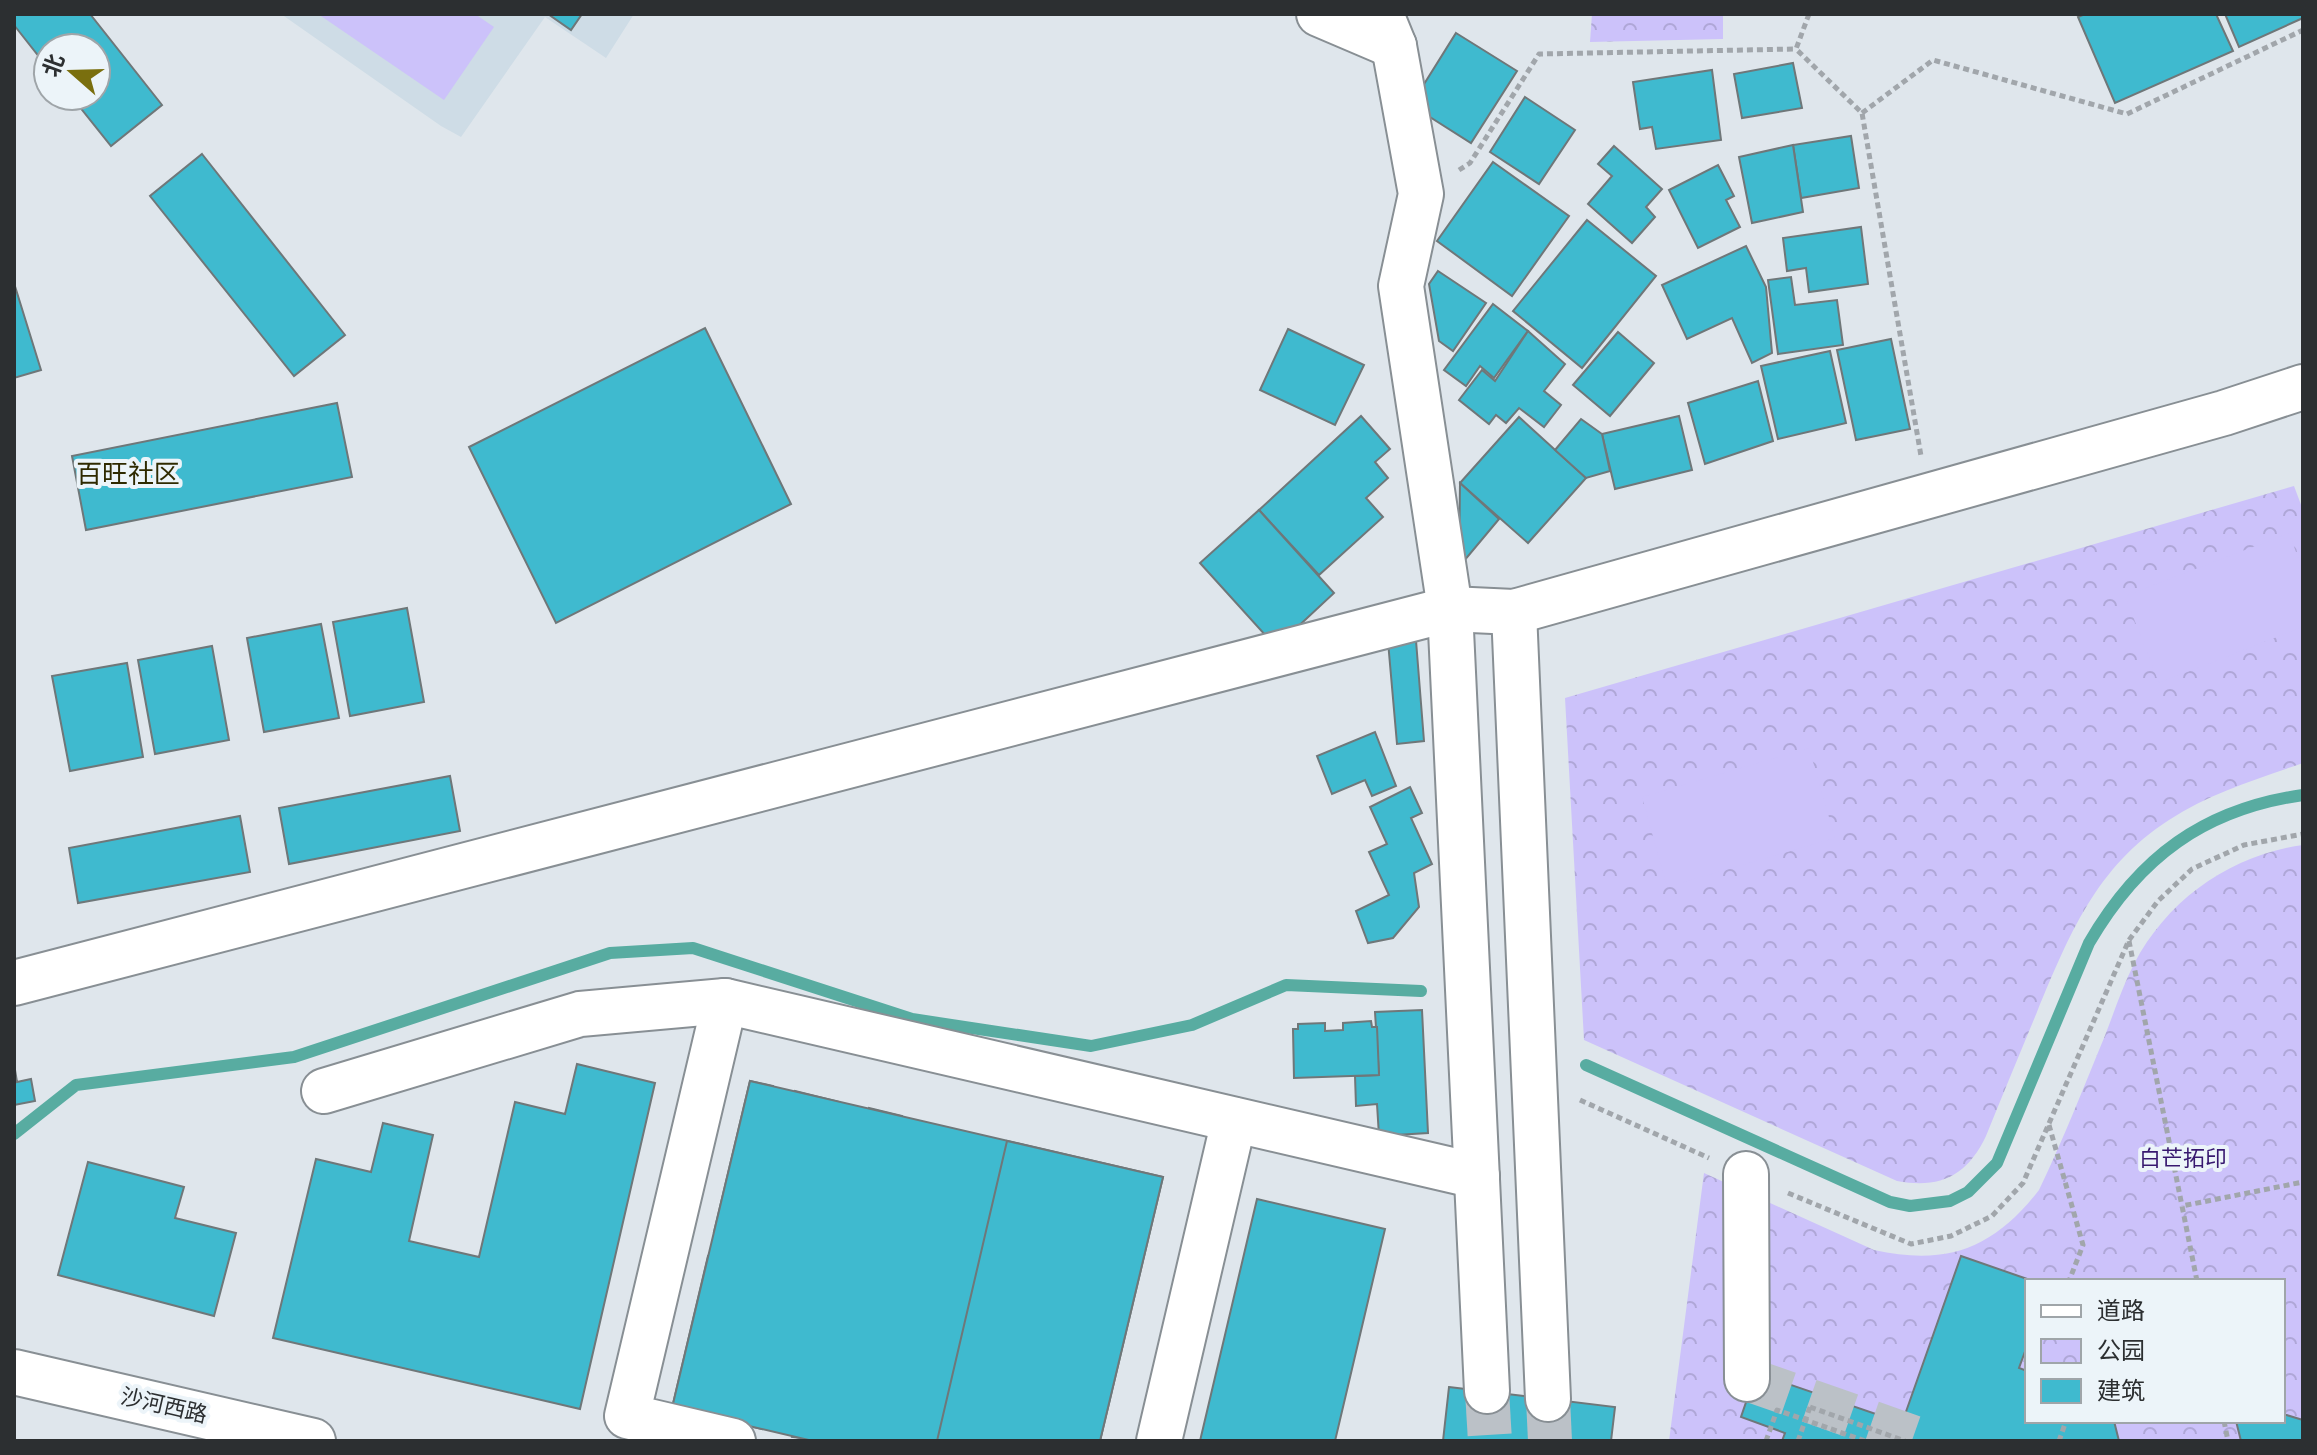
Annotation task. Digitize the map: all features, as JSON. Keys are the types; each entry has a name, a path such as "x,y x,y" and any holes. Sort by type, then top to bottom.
{"street":[{"path":"1319,14 1387,30 1421,194 1401,286 1450,609 1487,1391"},
{"path":"14,983 1450,609 1514,612 2224,413 2303,387"},
{"path":"1514,612 1548,1399"},
{"path":"324,1091 580,1014 725,1001 1477,1176"},
{"path":"725,1001 627,1416 733,1441"},
{"path":"1159,1441 1234,1120"},
{"path":"1746,1174 1747,1379"},
{"name":"沙河西路","path":"14,1372 313,1441"}],"path":[{"path":"1796,49 1809,14"},
{"path":"1862,113 1933,60 2127,114 2303,30"},
{"path":"1421,194 1470,163 1539,54 1796,49 1862,113 1928,496"},
{"path":"1534,1080 1911,1244 1951,1236 1992,1216 2023,1183 2129,940 2158,901 2192,869 2244,845 2303,834"},
{"path":"2129,940 2197,1279"},
{"path":"2048,1124 2083,1245 2070,1279"},
{"path":"2182,1206 2303,1182"},
{"path":"1798,1441 1810,1407 1905,1441"},
{"path":"1766,1441 1777,1410 1865,1441"}],"shaded area":[{"path":"281,14 634,14 606,58 545,17 461,137"}],"green space":[{"path":"318,14 475,14 494,27 444,100"},
{"path":"1592,14 1723,14 1723,39 1590,42"},
{"path":"2294,486 2303,510 2303,763 2234,787 2185,810 2122,859 2104,881 2074,930 1986,1136 1961,1170 1939,1181 1897,1181 1584,1040 1565,698"},
{"path":"2289,533 2303,571 2303,627 2159,683 2125,596"},
{"path":"1809,748 1835,838 1667,887 1642,797"},
{"name":"白芒拓印","path":"2303,845 2303,1441 1669,1441 1704,1173 1874,1250 1924,1256 1946,1254 1986,1239 2004,1227 2039,1190 2126,982 2148,941 2183,900 2227,870 2251,859"}],"building":[{"path":"14,14 90,14 104,32 32,32 32,48 14,25"},
{"path":"548,14 582,14 571,30"},
{"path":"2085,14 2216,14 2233,51 2115,103 2078,17"},
{"path":"2225,14 2303,14 2303,18 2239,47"},
{"path":"1456,33 1517,71 1471,143 1411,105"},
{"path":"112,42 162,105 111,146 84,112 112,112"},
{"path":"1793,63 1802,108 1742,118 1734,74"},
{"path":"1712,70 1721,140 1656,149 1652,127 1640,129 1633,82"},
{"path":"1525,97 1575,130 1539,184 1490,152"},
{"path":"1851,136 1859,188 1801,198 1793,145"},
{"path":"1793,145 1803,212 1752,223 1739,157"},
{"path":"1614,146 1662,189 1646,207 1655,217 1632,243 1588,204 1612,176 1598,164"},
{"path":"202,154 345,335 294,376 150,196"},
{"path":"1493,162 1569,216 1512,296 1437,241"},
{"path":"1718,165 1734,196 1726,200 1740,227 1698,248 1669,190"},
{"path":"1587,220 1656,276 1582,368 1513,311"},
{"path":"1861,227 1868,284 1809,292 1806,268 1787,271 1783,238"},
{"path":"1746,246 1766,287 1772,353 1752,363 1732,318 1687,339 1662,285"},
{"path":"1438,271 1486,303 1453,351 1439,341 1429,284"},
{"path":"1791,277 1795,305 1837,300 1843,345 1778,354 1768,280"},
{"path":"14,283 41,370 14,378"},
{"path":"1493,304 1528,331 1494,378 1480,366 1466,386 1444,370"},
{"path":"705,328 791,504 556,623 469,447"},
{"path":"1288,329 1364,365 1335,425 1260,390"},
{"path":"1528,331 1565,364 1544,391 1561,405 1544,427 1519,408 1506,423 1496,415 1489,424 1459,400 1482,370 1495,381"},
{"path":"1618,332 1654,363 1610,416 1573,385"},
{"path":"1891,339 1910,429 1856,440 1837,350"},
{"path":"1830,351 1846,423 1778,439 1761,366"},
{"path":"1758,381 1773,441 1705,464 1688,403"},
{"path":"337,403 352,477 86,530 72,456"},
{"path":"1361,416 1390,449 1375,462 1388,478 1366,498 1383,517 1319,575 1259,510"},
{"path":"1679,416 1692,470 1615,489 1602,434"},
{"path":"1519,417 1586,478 1528,543 1460,483"},
{"path":"1581,419 1602,434 1610,471 1586,478 1555,450"},
{"path":"1460,483 1499,519 1459,567"},
{"path":"1259,510 1334,593 1276,647 1200,563"},
{"path":"407,608 424,702 350,716 333,622"},
{"path":"321,624 339,718 264,732 247,638"},
{"path":"1415,628 1424,741 1397,744 1387,630"},
{"path":"212,646 229,740 155,754 138,660"},
{"path":"127,663 143,757 70,771 52,676"},
{"path":"1375,732 1396,786 1372,796 1365,780 1332,794 1317,756"},
{"path":"450,776 460,831 289,864 279,808"},
{"path":"1410,787 1422,813 1411,818 1432,864 1414,873 1419,907 1393,938 1368,943 1356,911 1389,895 1369,852 1387,844 1370,807"},
{"path":"240,816 250,872 78,903 69,848"},
{"path":"1422,1010 1428,1133 1379,1136 1377,1104 1356,1106 1355,1076 1379,1075 1375,1012"},
{"path":"1371,1021 1372,1027 1377,1027 1379,1075 1294,1078 1293,1029 1298,1029 1298,1024 1325,1023 1325,1031 1343,1030 1343,1023"},
{"path":"14,1064 17,1082 31,1079 35,1101 14,1105"},
{"path":"577,1064 655,1083 580,1409 273,1338 316,1159 371,1172 383,1123 433,1135 409,1241 479,1257 515,1102 565,1114"},
{"path":"750,1081 773,1086 767,1117 788,1122 795,1091 839,1102 832,1132 841,1135 835,1160 856,1165 869,1108 902,1116 866,1268 833,1261 847,1204 826,1199 821,1224 811,1222 791,1308 800,1311 794,1336 814,1341 828,1285 861,1292 826,1441 792,1437 806,1380 785,1375 779,1400 770,1398 762,1429 719,1419 725,1389 704,1384 697,1414 672,1408 708,1256 732,1262 725,1293 747,1298 767,1213 745,1208 738,1238 714,1232"},
{"path":"750,1081 1163,1177 1100,1441 813,1441 672,1408"},
{"path":"1007,1141 1163,1177 1100,1441 937,1441"},
{"path":"88,1162 184,1187 175,1218 236,1233 214,1316 58,1275"},
{"path":"1257,1199 1385,1229 1335,1441 1200,1441"},
{"path":"1961,1256 2027,1279 2025,1352 2019,1368 2025,1370 2025,1423 2114,1423 2119,1441 1782,1441 1785,1433 1741,1417 1756,1373 1902,1423"},
{"path":"1449,1387 1615,1407 1611,1441 1443,1441"},
{"path":"2285,1415 2303,1420 2303,1441 2241,1441 2236,1423 2285,1423"}],"waterway":[{"path":"1586,1065 1890,1202 1910,1206 1950,1201 1968,1192 1997,1163 2089,943 2130,886 2153,862 2205,825 2267,802 2303,795"},
{"path":"14,1134 76,1085 294,1057 610,953 693,948 912,1019 1091,1046 1192,1025 1286,985 1421,991"}],"tunnel":[{"path":"1747,1379 1924,1441"},
{"path":"1487,1391 1490,1441"},
{"path":"1548,1399 1550,1441"}],"district":[{"name":"百旺社区","path":"128,474"}]}
